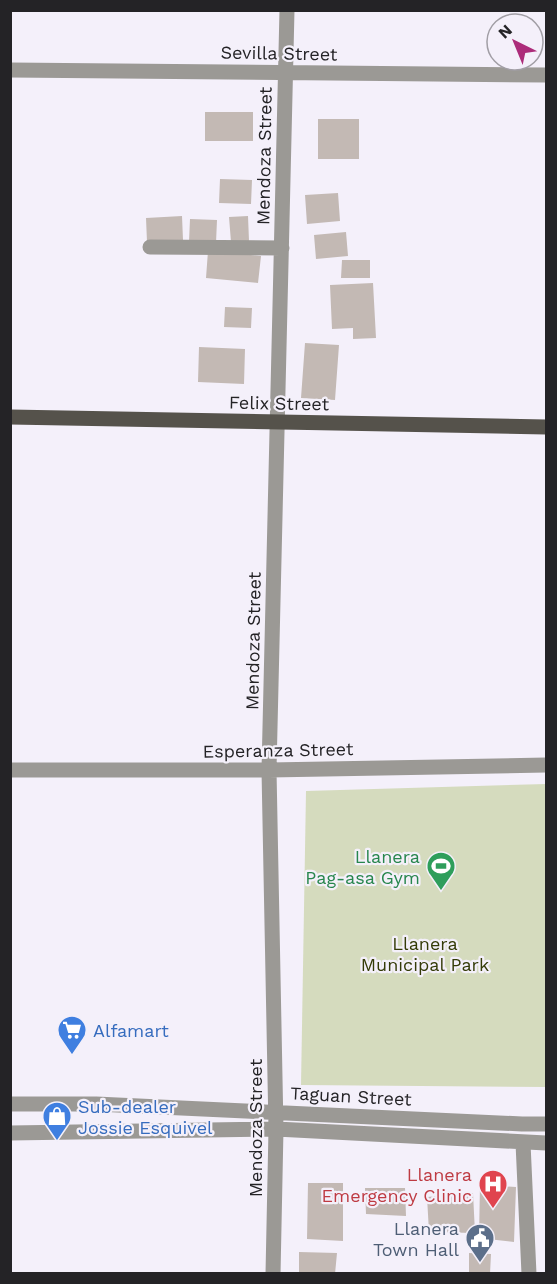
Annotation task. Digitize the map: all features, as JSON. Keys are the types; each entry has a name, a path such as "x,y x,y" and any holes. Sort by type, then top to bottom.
{"main road":[{"name":"Felix Street","path":"10,417 546,427"}],"street":[{"name":"Mendoza Street","path":"273,1274 276,1129 269,770 287,10"},
{"name":"Sevilla Street","path":"10,70 546,75"},
{"path":"150,247 282,248"},
{"name":"Esperanza Street","path":"10,770 269,770 546,765"},
{"name":"Taguan Street","path":"10,1104 96,1104 546,1124"},
{"path":"96,1104 104,1131"},
{"path":"447,1121 447,1138"},
{"name":"Taguan Street","path":"10,1132 276,1129 546,1143"},
{"path":"522,1143 530,1274"}],"green space":[{"name":"Llanera Municipal Park","path":"546,784 546,1087 301,1085 306,791"}],"building":[{"path":"205,112 253,112 253,141 205,141"},
{"path":"318,119 359,119 359,159 318,159"},
{"path":"220,179 252,180 251,204 219,203"},
{"path":"338,193 340,221 307,224 305,195"},
{"path":"182,216 183,240 147,242 146,218"},
{"path":"248,216 249,241 231,242 229,217"},
{"path":"190,219 217,220 216,243 189,242"},
{"path":"346,232 348,256 316,259 314,235"},
{"path":"208,251 261,256 258,283 206,278"},
{"path":"342,260 370,260 370,278 341,278"},
{"path":"373,283 376,338 353,339 353,328 332,329 330,285"},
{"path":"225,307 252,308 251,328 224,327"},
{"path":"305,343 339,345 335,400 301,398"},
{"path":"199,347 245,349 244,384 198,382"},
{"path":"308,1183 343,1183 343,1241 307,1239"},
{"path":"480,1185 516,1187 514,1242 479,1238"},
{"path":"365,1188 405,1188 406,1216 366,1214"},
{"path":"473,1193 475,1233 429,1232 427,1197"},
{"path":"299,1252 337,1253 335,1274 299,1274"},
{"name":"Llanera Town Hall","path":"469,1253 491,1254 490,1274 469,1274"}],"place":[{"name":"Llanera Pag-asa Gym","path":"441,892"},
{"name":"Alfamart","path":"72,1056"},
{"name":"Sub-dealer Jossie Esquivel","path":"57,1142"},
{"name":"Llanera Emergency Clinic","path":"493,1210"},
{"name":"Llanera Town Hall","path":"480,1264"}]}
